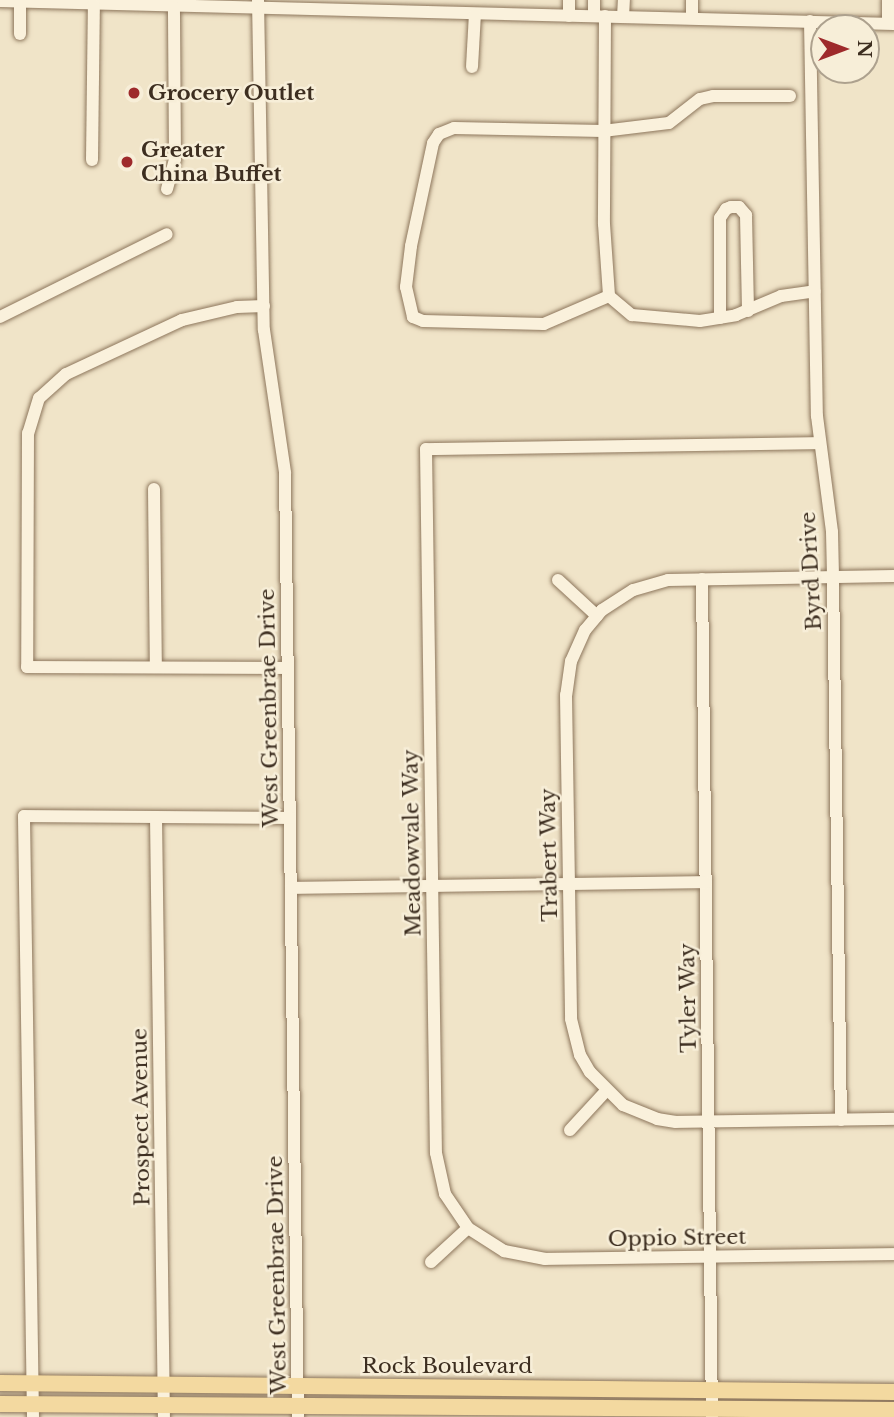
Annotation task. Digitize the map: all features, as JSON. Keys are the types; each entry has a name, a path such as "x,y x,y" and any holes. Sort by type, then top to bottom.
{"main road":[{"name":"Rock Boulevard","path":"0,1383 894,1392"},
{"name":"Rock Boulevard","path":"0,1404 33,1411 845,1413 894,1410"}],"street":[{"path":"535,0 535,15"},
{"path":"569,0 569,16"},
{"path":"594,0 599,16 604,224 609,296 632,315 700,321 748,311 774,298 815,291"},
{"path":"623,17 624,0"},
{"path":"692,0 692,18"},
{"path":"888,0 891,23"},
{"path":"0,1 94,5 120,3 174,7 431,6 475,14 810,22"},
{"path":"20,34 27,2"},
{"path":"92,160 94,5"},
{"name":"West Greenbrae Drive","path":"258,5 264,306 268,367 285,473 298,1411"},
{"path":"167,189 175,159 174,7"},
{"path":"471,67 475,14"},
{"name":"Byrd Drive","path":"811,84 820,443 832,533 841,1120"},
{"path":"609,296 544,324 460,323 423,321 413,317 406,288 433,143 439,134 454,128 603,131 669,122 700,99 713,96 790,96"},
{"path":"720,318 720,218 726,209 732,206 738,206 746,215 748,311"},
{"path":"0,317 167,233"},
{"path":"264,306 237,307 182,320 66,374 39,397 28,433 27,667 288,668"},
{"name":"Meadowvale Way","path":"468,1228 444,1194 436,1153 426,449 820,443"},
{"path":"154,489 156,667"},
{"name":"Trabert Way","path":"606,1091 590,1072 574,1037 567,678 577,645 597,616 617,599 649,584 702,579 894,576"},
{"name":"Tyler Way","path":"702,579 712,1413"},
{"path":"558,580 597,616"},
{"path":"33,1411 24,816 290,818"},
{"name":"Prospect Avenue","path":"156,817 164,1411"},
{"path":"291,888 706,881"},
{"path":"570,1130 606,1091 623,1105 657,1119 710,1122 894,1119"},
{"path":"431,1262 468,1228"},
{"name":"Oppio Street","path":"468,1228 503,1251 545,1259 894,1254"},
{"path":"432,1387 432,1412"},
{"path":"565,1388 565,1413"},
{"path":"845,1391 845,1413"}],"place":[{"name":"Grocery Outlet","path":"134,93"},
{"name":"Greater China Buffet","path":"127,162"}]}
